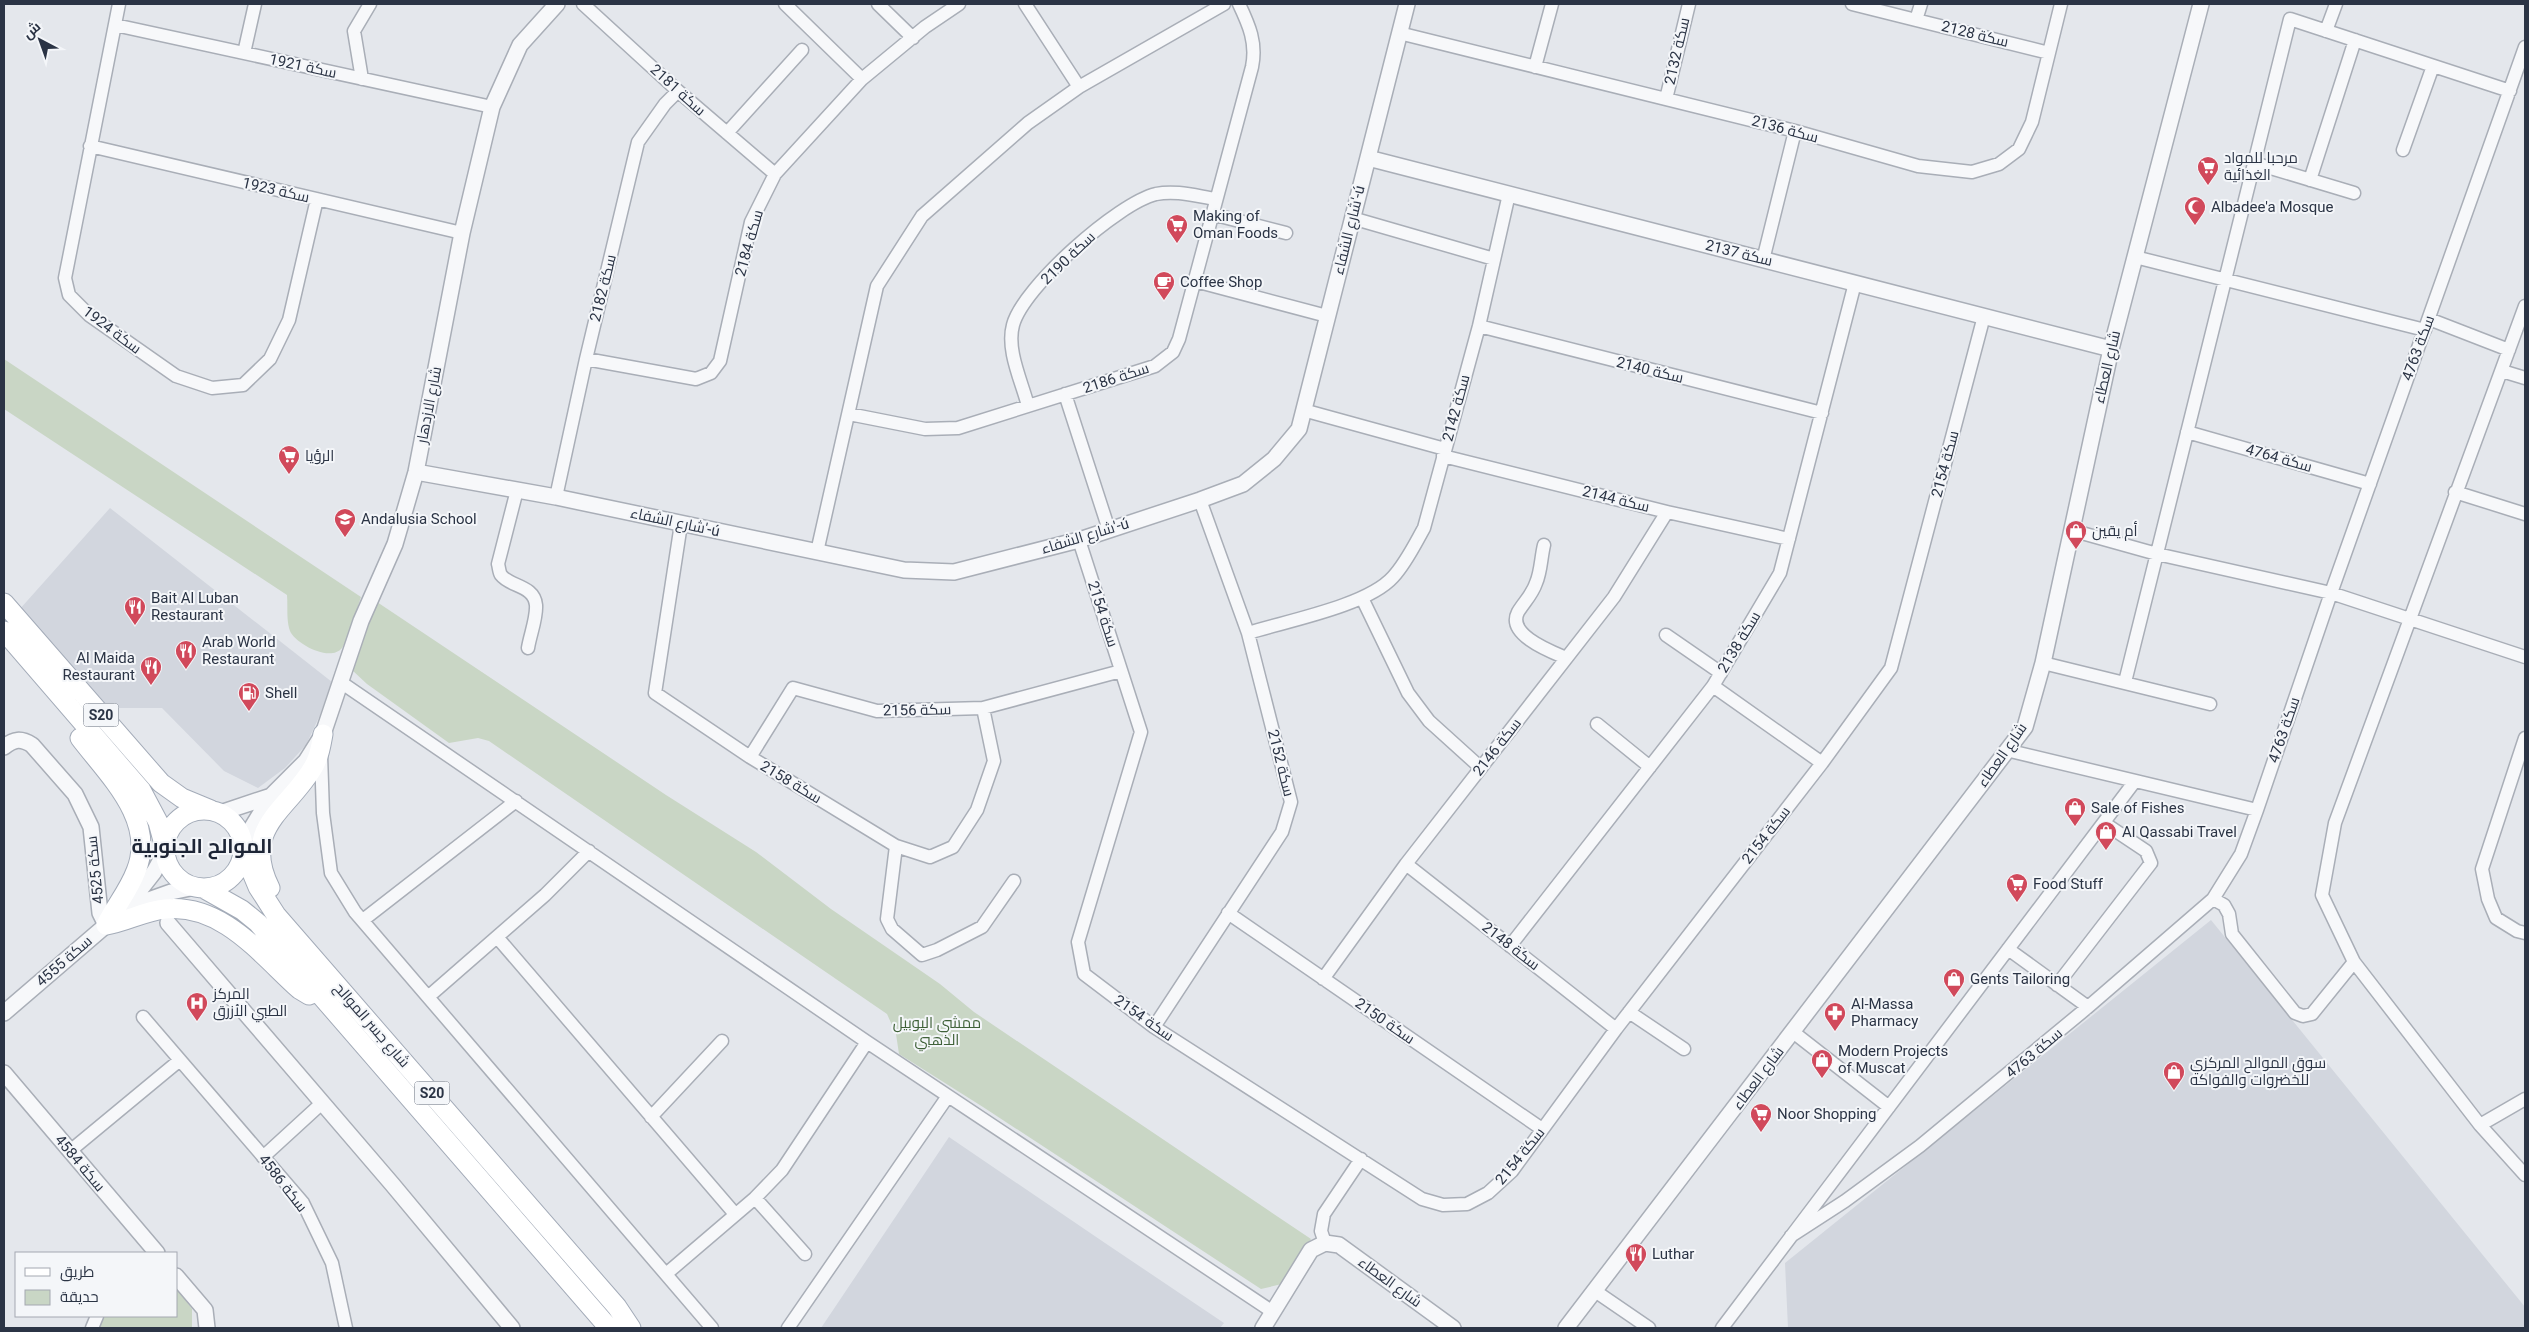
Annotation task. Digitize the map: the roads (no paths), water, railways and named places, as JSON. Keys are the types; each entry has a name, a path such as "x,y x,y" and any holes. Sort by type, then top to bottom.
{"main road":[{"name":"S20","path":"4,603 161,783 182,798 215,811 235,825 243,847"},
{"name":"S20","path":"4,631 141,790 158,822 168,864 174,874 184,882 199,887"},
{"path":"59,696 79,736 134,811 140,826 141,857 136,873 106,924"},
{"path":"322,742 314,765 270,822 263,838 261,855 264,872 274,897 341,990"},
{"path":"165,850 169,832 179,819 194,811 215,811"},
{"path":"199,887 215,886 230,877 240,863 243,847"},
{"name":"شارع جسر الموالح","path":"243,847 258,887 276,915 611,1300 631,1328"},
{"name":"شارع جسر الموالح","path":"199,887 242,910 258,923 609,1328"},
{"path":"106,924 128,921 162,909 189,909 202,913 231,927 299,989 326,1003"}],"street":[{"name":"سكة 1924","path":"119,4 64,278 69,295 89,315 176,376 212,388 242,385 270,359 289,320 317,199"},
{"path":"244,53 255,4"},
{"path":"362,79 354,31 370,4"},
{"name":"شارع الازدهار","path":"243,847 271,796 322,742 361,621 395,544 416,472 462,233 492,107 520,45 557,4"},
{"name":"سكة 2181","path":"583,4 678,91 775,174"},
{"path":"785,4 862,79"},
{"path":"878,4 913,38"},
{"name":"سكة 2184","path":"586,359 696,379 711,373 720,361 751,222 775,174 862,79 959,4"},
{"path":"1025,4 1079,86"},
{"path":"817,552 877,286 922,216 1028,124 1079,86 1224,4"},
{"name":"سكة 2186","path":"849,414 925,430 947,430 1155,366 1168,357 1179,339 1254,59 1252,36 1240,4"},
{"name":"شارع الشفاء'-ú","path":"416,472 556,497 904,570 954,572 1079,540 1243,484 1274,459 1298,429 1407,4"},
{"path":"1535,67 1552,4"},
{"name":"سكة 2132","path":"1666,99 1689,4"},
{"name":"سكة 2128","path":"1852,4 2049,53"},
{"path":"1916,20 1921,4"},
{"name":"سكة 2136","path":"1399,33 1795,131 1918,166 1972,172 1999,164 2019,148 2032,122 2061,4"},
{"name":"شارع العطاء","path":"1566,1328 2024,727 2043,663 2111,349 2201,4"},
{"path":"2326,31 2336,4"},
{"path":"2125,682 2290,19 2510,91"},
{"name":"سكة 1921","path":"115,25 492,107"},
{"path":"2310,180 2355,40"},
{"name":"سكة 4763","path":"1791,1236 1845,1201 1920,1146 2088,1008 2212,899 2240,854 2525,47"},
{"path":"727,133 802,50"},
{"path":"2403,150 2433,66"},
{"name":"سكة 2182","path":"556,497 586,359 638,142 664,104 678,91"},
{"path":"1763,260 1795,131"},
{"name":"سكة 1923","path":"90,146 462,233"},
{"name":"سكة 2137","path":"1368,158 2111,349"},
{"path":"2254,163 2354,193"},
{"name":"سكة 2190","path":"1028,406 1011,345 1013,326 1018,311 1050,271 1102,226 1140,199 1174,192 1216,199"},
{"name":"سكة 2142","path":"1248,633 1362,598 1393,578 1420,535 1424,528 1479,326 1508,194"},
{"path":"1212,214 1286,233"},
{"path":"1352,218 1494,259"},
{"path":"2135,257 2225,280 2427,325 2509,350"},
{"path":"1195,281 1327,316"},
{"name":"سكة 2138","path":"1510,946 1713,686 1780,573 1855,283"},
{"path":"2525,306 2455,492 2336,823 2322,895 2354,962 2480,1125 2525,1176"},
{"name":"سكة 2154","path":"1079,540 1141,732 1078,942 1084,974 1154,1026 1422,1199 1443,1205 1467,1204 1488,1194 1512,1171 1616,1029 1822,763 1891,668 1984,316"},
{"name":"سكة 2140","path":"1479,326 1822,413"},
{"path":"2502,371 2525,378"},
{"path":"1066,394 1109,530"},
{"name":"سكة 2144","path":"1303,410 1444,453 1667,512 1789,539"},
{"name":"سكة 4764","path":"2187,432 2370,484"},
{"path":"516,490 498,564 501,574 507,580 522,586 531,595 536,604 528,648"},
{"path":"2455,492 2525,514"},
{"name":"سكة 2152","path":"1154,1026 1282,832 1291,802 1248,633 1200,500"},
{"name":"سكة 2146","path":"1323,979 1406,864 1614,597 1667,512"},
{"name":"سكة 2158","path":"681,524 655,693 750,757 896,846 930,857 953,847 977,810 994,761 983,708"},
{"path":"2071,530 2157,554 2331,593 2525,657"},
{"path":"1544,545 1537,581 1528,601 1517,614 1517,625 1525,636 1536,645 1566,658"},
{"path":"1362,598 1408,693 1429,721 1481,768"},
{"path":"1666,634 1721,673"},
{"path":"2043,663 2210,704"},
{"name":"سكة 2156","path":"750,757 793,688 877,711 983,708 1120,671"},
{"path":"342,683 867,1042 1274,1312"},
{"path":"1713,686 1822,763"},
{"path":"1596,724 1650,767"},
{"path":"2525,738 2482,869 2488,900 2496,918 2517,931 2525,933"},
{"name":"سكة 4525","path":"4,747 12,740 24,740 32,745 75,794 91,827 99,905 106,924"},
{"path":"322,742 323,814 331,872 363,920 712,1328"},
{"path":"2006,750 2257,810"},
{"path":"1722,1328 2135,781"},
{"name":"شارع الازدهار","path":"215,811 271,796"},
{"path":"363,920 516,801"},
{"path":"2057,985 2151,863 2146,850 2104,823"},
{"path":"896,846 887,919 892,929 922,955 937,950 982,928 1014,881"},
{"name":"سكة 4555","path":"4,1013 106,924 126,909 145,885 165,850"},
{"path":"428,997 545,895 589,851"},
{"name":"سكة 2148","path":"1406,864 1616,1029"},
{"name":"سكة 4555","path":"126,909 171,892 199,887"},
{"path":"2212,899 2224,905 2227,910 2232,934 2295,1013 2303,1016 2312,1014 2354,962"},
{"name":"سكة 2150","path":"1228,914 1542,1130"},
{"path":"168,923 512,1328"},
{"path":"497,937 735,1214"},
{"path":"2008,949 2088,1008"},
{"path":"1629,1012 1684,1049"},
{"name":"سكة 4586","path":"143,1017 303,1203 332,1263 346,1328"},
{"path":"1793,1032 1889,1107"},
{"path":"652,1117 722,1041"},
{"path":"666,1274 755,1198 790,1160 867,1042"},
{"path":"70,1151 180,1060"},
{"name":"سكة 4584","path":"4,1073 151,1251"},
{"path":"788,1328 948,1096"},
{"path":"2480,1125 2525,1099"},
{"path":"263,1156 322,1103"},
{"path":"1263,1328 1311,1250 1325,1243 1321,1231 1324,1214 1361,1159"},
{"path":"755,1198 805,1254"},
{"name":"شارع العطاء","path":"1325,1243 1339,1245 1453,1328"},
{"path":"178,1278 205,1310 207,1328"},
{"path":"1595,1291 1648,1328"}],"place":[{"name":"مرحبا للمواد الغذائية","path":"2208,186"},
{"name":"Albadee'a Mosque","path":"2195,226"},
{"name":"Making of Oman Foods","path":"1177,244"},
{"name":"Coffee Shop","path":"1164,301"},
{"name":"الرؤيا","path":"289,475"},
{"name":"Andalusia School","path":"345,538"},
{"name":"أم يقين","path":"2076,550"},
{"name":"Bait Al Luban Restaurant","path":"135,626"},
{"name":"Arab World Restaurant","path":"186,670"},
{"name":"Al Maida Restaurant","path":"151,686"},
{"name":"Shell","path":"249,712"},
{"name":"Sale of Fishes","path":"2075,827"},
{"name":"Al Qassabi Travel","path":"2106,851"},
{"name":"Food Stuff","path":"2017,903"},
{"name":"Gents Tailoring","path":"1954,998"},
{"name":"المركز الطبي الأزرق","path":"197,1022"},
{"name":"Al-Massa Pharmacy","path":"1835,1032"},
{"name":"Modern Projects of Muscat","path":"1822,1079"},
{"name":"سوق الموالح المركزي للخضروات والفواكه","path":"2174,1091"},
{"name":"Noor Shopping","path":"1761,1133"},
{"name":"Luthar","path":"1636,1273"}],"district":[{"name":"الموالح الجنوبية","path":"202,846"}],"park label":[{"name":"ممشى اليوبيل الذهبي","path":"937,1032"}]}
